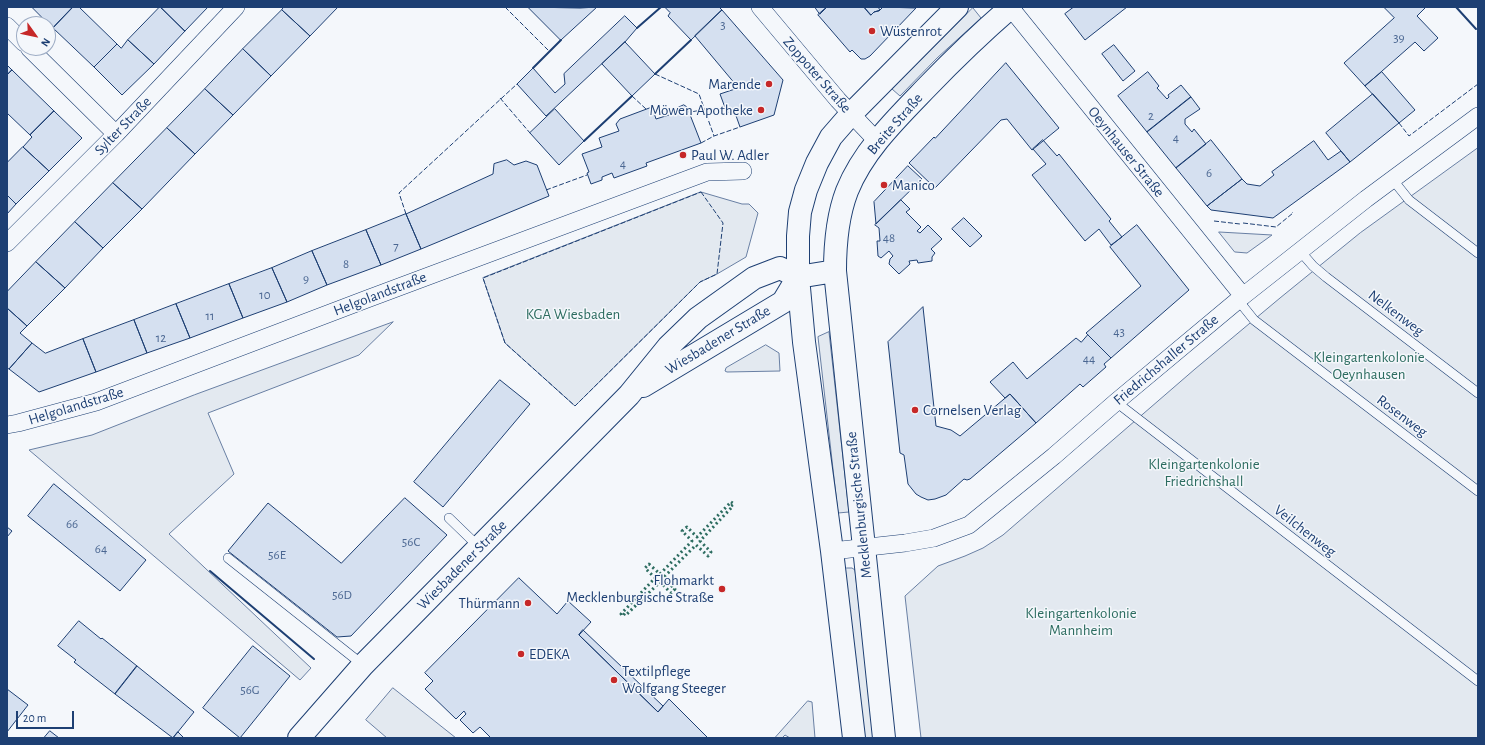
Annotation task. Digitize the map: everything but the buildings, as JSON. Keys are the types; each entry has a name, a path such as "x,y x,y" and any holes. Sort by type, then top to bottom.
{"main road":[{"path":"835,271 798,277 800,212 806,190 817,163 831,137 851,114 957,7"},
{"name":"Breite Straße","path":"835,271 836,234 839,216 856,170 877,141 904,110 943,70 1010,7"},
{"name":"Wiesbadener Straße","path":"299,738 363,665 629,394 668,347 698,318 754,278 780,268 798,277 782,302 629,394"},
{"name":"Mecklenburgische Straße","path":"835,271 884,738"},
{"name":"Mecklenburgische Straße","path":"798,277 804,342 832,551 854,738"}],"street":[{"name":"Sylter Straße","path":"7,243 116,134 236,7"},
{"name":"Zoppoter Straße","path":"760,7 851,114 877,141"},
{"name":"Oeynhauser Straße","path":"1010,7 1240,298"},
{"path":"7,26 16,35"},
{"path":"37,56 116,134"},
{"name":"Friedrichshaller Straße","path":"832,551 905,543 934,538 969,525 1054,456 1240,298 1366,199 1478,116"},
{"name":"Helgolandstraße","path":"11,421 96,402 707,172 743,170"}],"lane":[{"path":"1393,180 1409,200 1478,253"},
{"name":"Nelkenweg","path":"1300,250 1326,277 1478,393"},
{"name":"Rosenweg","path":"1240,298 1254,320 1478,491"},
{"name":"Veilchenweg","path":"1116,402 1478,681"},
{"path":"449,518 479,547"},
{"path":"228,558 363,665"}],"green space":[{"path":"973,8 981,18 937,58 900,96 892,89"},
{"path":"1478,148 1478,738 921,738 905,596 938,566 983,548 1003,535 1195,369 1280,298 1360,233"},
{"name":"KGA Wiesbaden","path":"701,192 742,204 749,204 758,213 746,257 700,282 575,406 505,343 483,278"},
{"path":"1219,232 1272,235 1247,253 1235,252"},
{"path":"393,322 359,355 208,413 234,474 169,534 311,668 300,680 29,450 92,435 194,395"},
{"path":"829,332 849,512 838,513 818,337"},
{"path":"766,345 779,353 780,371 725,371 726,368"},
{"path":"847,568 852,568 855,570 874,738 863,738 844,570"},
{"path":"393,688 456,738 387,738 366,720"},
{"path":"808,701 812,702 815,738 790,738 785,735 782,738 775,738"}],"hedge":[{"path":"731,502 734,504 731,506 732,507 700,541 711,552 708,556 696,545 663,578 675,589 671,593 660,582 627,614 625,613 623,616 621,614 655,578 645,568 649,564 660,574 692,541 682,531 687,527 697,537 731,502"}],"fence":[{"path":"505,7 550,52"},
{"path":"655,74 699,94 714,136"},
{"path":"406,214 399,193 517,84"},
{"path":"1399,123 1409,136 1478,84"},
{"path":"632,96 646,109"},
{"path":"500,98 530,133"},
{"path":"701,143 714,136 740,127"},
{"path":"546,190 587,175"},
{"path":"701,192 723,223 717,274 700,282 575,406 505,343 483,278 701,192"},
{"path":"1243,223 1276,227 1293,213 1292,212"},
{"path":"1214,221 1240,223"}],"wall":[{"path":"637,28 661,7"},
{"path":"1456,7 1476,29"},
{"path":"533,68 561,40"},
{"path":"655,74 691,40"},
{"path":"584,141 632,96"},
{"path":"210,571 314,659"}],"place":[{"name":"Wüstenrot","path":"872,31"},
{"name":"Marende","path":"769,84"},
{"name":"Möwen-Apotheke","path":"761,110"},
{"name":"Paul W. Adler","path":"683,155"},
{"name":"Manico","path":"884,185"},
{"name":"Cornelsen Verlag","path":"915,410"},
{"name":"Flohmarkt Mecklenburgische Straße","path":"722,589"},
{"name":"Thürmann","path":"528,603"},
{"name":"EDEKA","path":"521,654"},
{"name":"Textilpflege Wolfgang Steeger","path":"614,680"}],"park label":[{"name":"Kleingartenkolonie Oeynhausen","path":"1369,366"},
{"name":"Kleingartenkolonie Friedrichshall","path":"1204,472"},
{"name":"Kleingartenkolonie Mannheim","path":"1081,622"}]}
